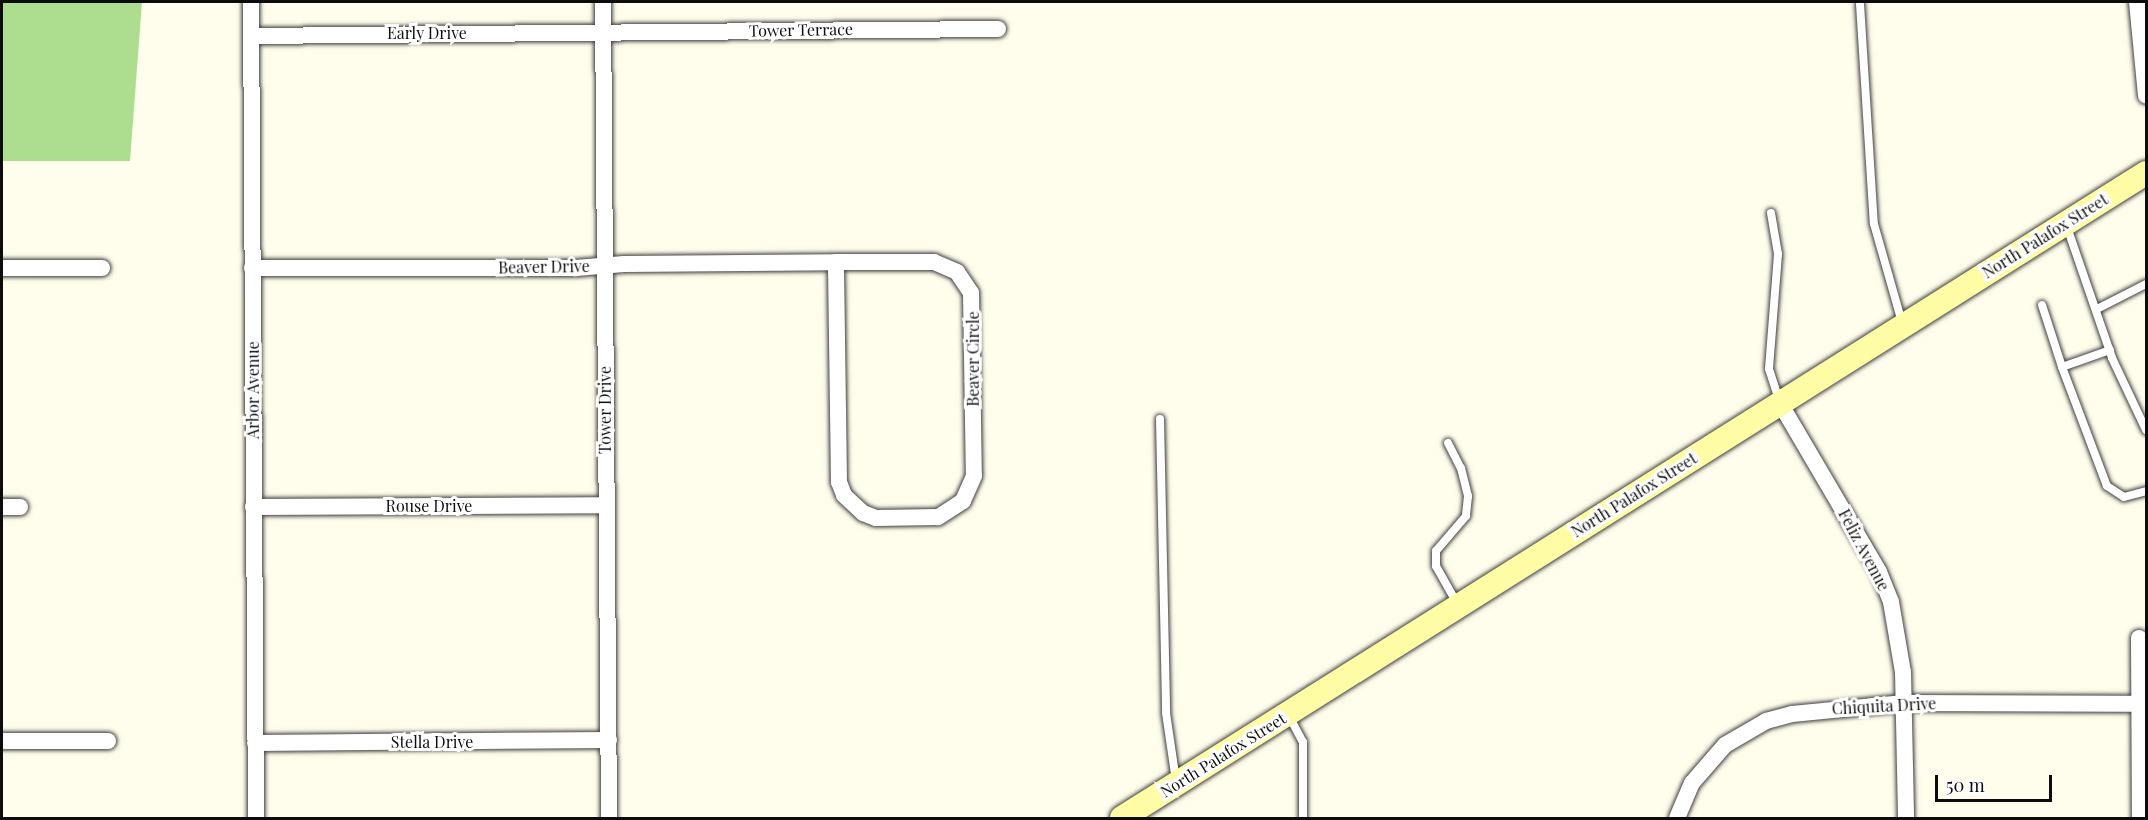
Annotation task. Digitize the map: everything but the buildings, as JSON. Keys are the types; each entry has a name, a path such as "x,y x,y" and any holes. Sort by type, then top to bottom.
{"main road":[{"name":"North Palafox Street","path":"1122,819 2146,173"}],"street":[{"name":"Arbor Avenue","path":"251,2 256,819"},
{"name":"Tower Drive","path":"603,2 603,266 609,819"},
{"path":"2137,2 2146,96"},
{"name":"Tower Terrace","path":"603,32 998,29"},
{"name":"Early Drive","path":"251,36 603,32"},
{"name":"Beaver Drive","path":"252,268 836,262"},
{"name":"Beaver Circle","path":"836,262 934,262 957,272 971,293 974,476 963,501 938,517 876,518 853,506 844,495 839,482 836,262"},
{"path":"2,268 102,268"},
{"name":"Feliz Avenue","path":"1780,403 1879,572 1900,639 1904,703 1906,819"},
{"name":"Rouse Drive","path":"253,507 605,505"},
{"path":"2,507 20,507"},
{"path":"2139,638 2140,819"},
{"name":"Chiquita Drive","path":"1677,819 1692,783 1719,751 1742,733 1792,714 1904,703 2139,704"},
{"path":"2,741 108,741"},
{"name":"Stella Drive","path":"255,743 609,741"}],"lane":[{"path":"1860,4 1874,224 1903,326"},
{"path":"1771,213 1778,254 1769,369 1780,403"},
{"path":"2065,224 2110,350 2146,430"},
{"path":"2097,309 2146,284"},
{"path":"2042,305 2062,367 2107,486 2124,497 2146,491"},
{"path":"2062,367 2110,350"},
{"path":"1160,419 1166,713 1176,784"},
{"path":"1448,443 1461,468 1468,496 1466,516 1436,550 1436,566 1458,606"},
{"path":"1288,714 1303,742 1303,819"}],"green space":[{"path":"2,2 142,2 130,161 2,161"}]}
